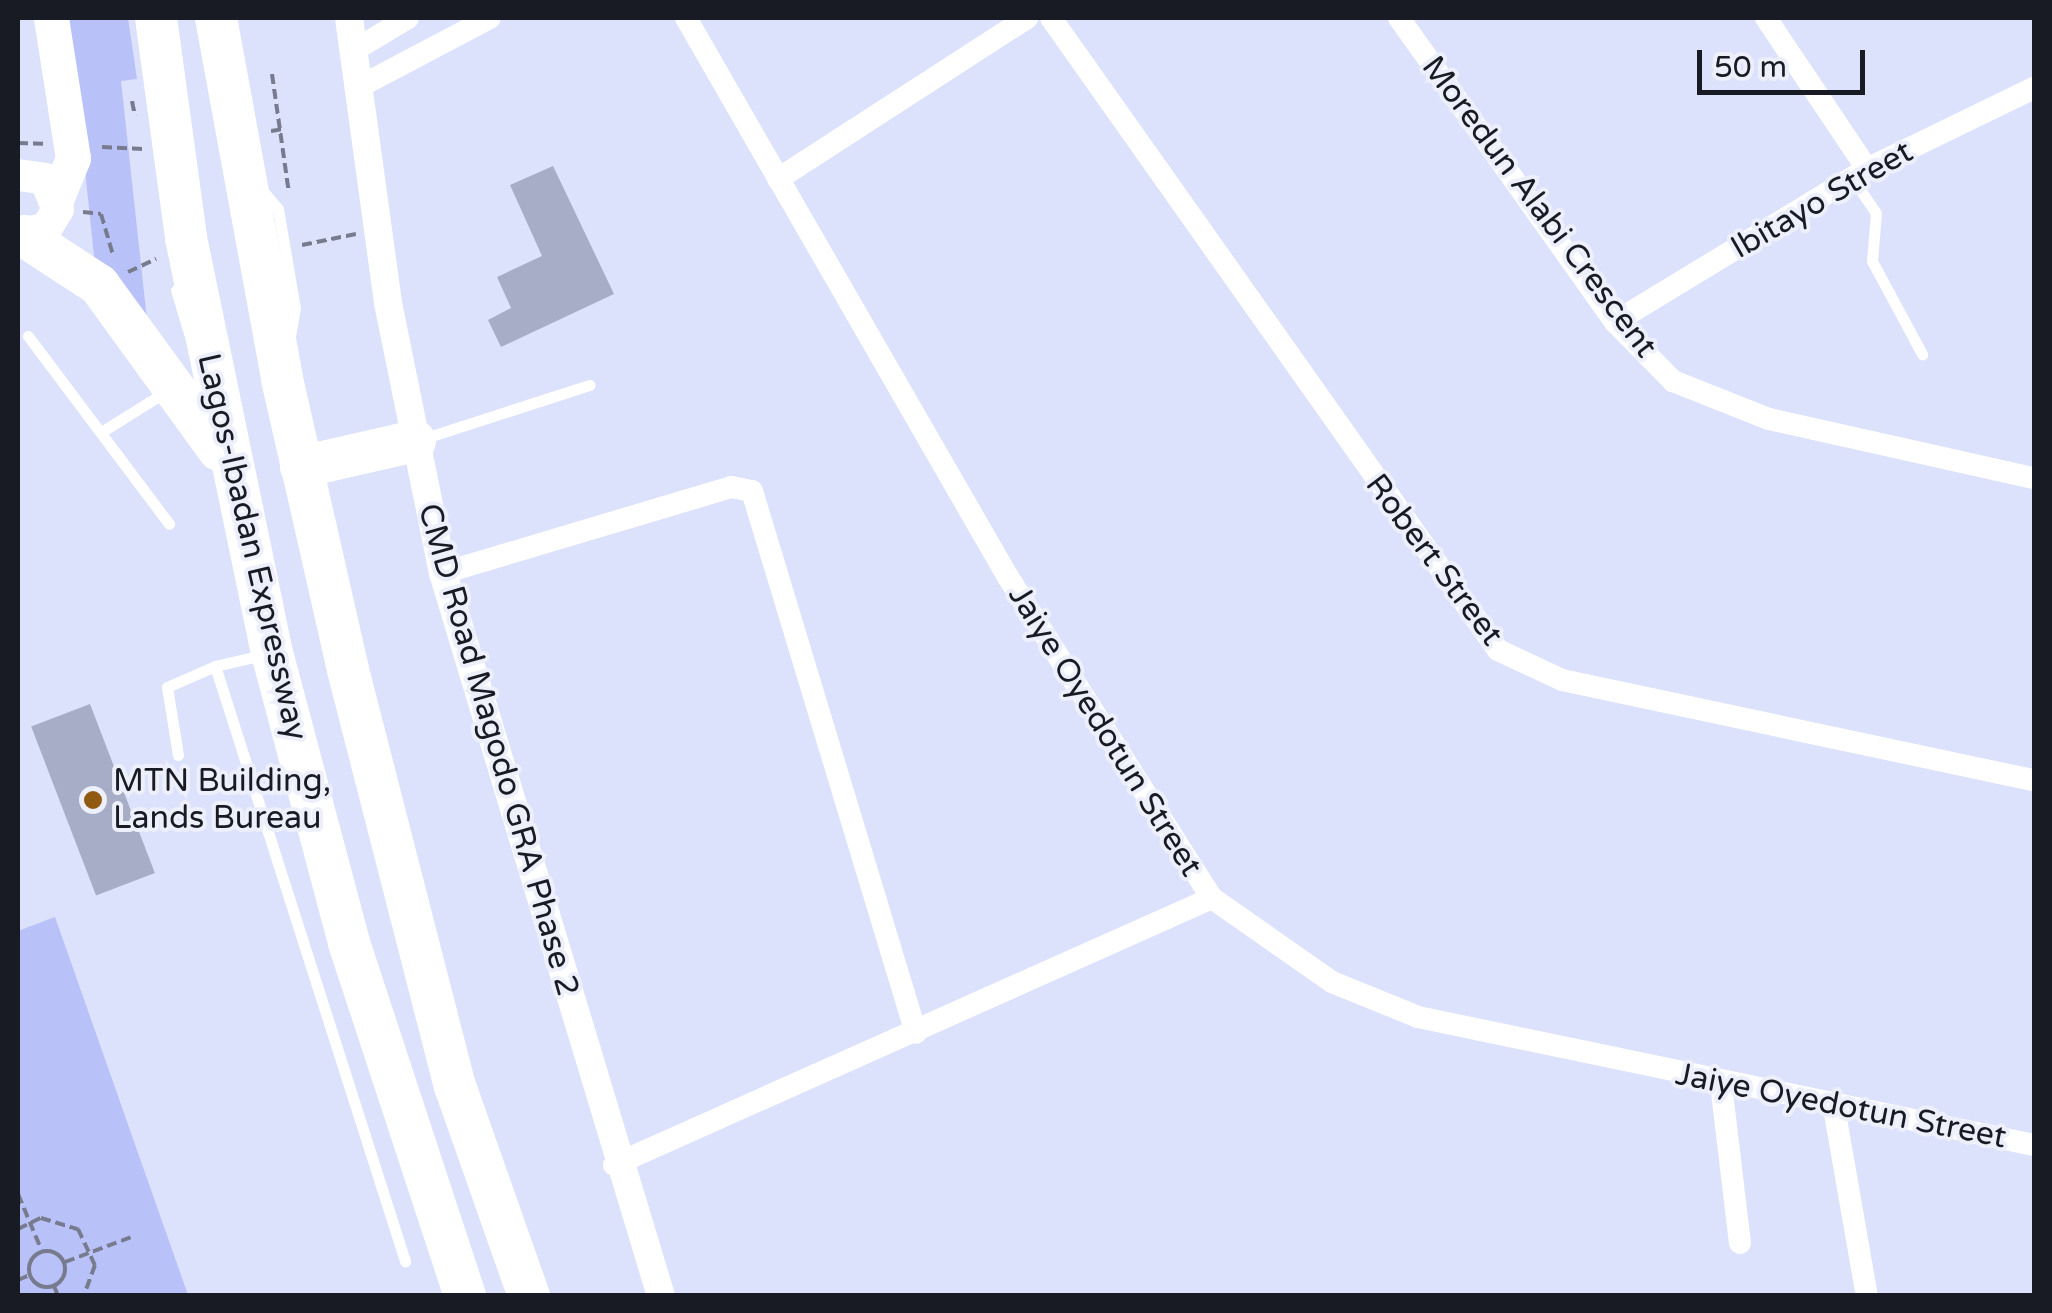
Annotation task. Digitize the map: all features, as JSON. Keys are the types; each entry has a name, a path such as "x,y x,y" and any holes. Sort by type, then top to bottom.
{"highway":[{"name":"Lagos-Ibadan Expressway","path":"156,18 169,233 193,374 239,488 272,654 349,944 465,1296"},
{"name":"Lagos-Ibadan Expressway","path":"216,18 240,162 301,467 455,1086 529,1296"},
{"path":"21,235 98,284 193,374"},
{"path":"301,467 414,442"}],"main road":[{"path":"21,235 46,229 73,158 51,18"},
{"path":"18,175 45,179 57,203"}],"street":[{"name":"CMD Road Magodo GRA Phase 2","path":"349,18 377,230 414,442 443,574 614,1164 660,1296"},
{"path":"353,51 408,18"},
{"path":"357,88 490,18"},
{"name":"Jaiye Oyedotun Street","path":"686,18 1008,577 1212,898 1332,982 1418,1017 1721,1084 1833,1102 2034,1145"},
{"path":"778,180 1027,18"},
{"name":"Robert Street","path":"1051,18 1498,650 1562,680 2034,780"},
{"name":"Moredun Alabi Crescent","path":"1400,18 1616,322 1674,380 1713,400 2034,478"},
{"path":"1766,18 1859,174"},
{"name":"Ibitayo Street","path":"1616,322 1859,174 2034,88"},
{"path":"443,574 731,487 752,491 916,1033"},
{"path":"614,1164 916,1033 1212,898"},
{"path":"1721,1084 1740,1243"},
{"path":"1833,1102 1867,1296"}],"lane":[{"path":"1859,174 1876,213 1872,261 1922,354"},
{"path":"28,336 106,429 169,524"},
{"path":"106,429 193,374"},
{"path":"414,442 590,385"},
{"path":"178,755 167,687 215,666 272,654"},
{"path":"215,666 405,1261"}],"path":[{"path":"272,74 290,200"},
{"path":"57,203 100,214 120,274 156,266 169,233"},
{"path":"293,235 298,246 377,230"},
{"path":"18,1194 42,1251 65,1262 134,1236"},
{"path":"18,1229 28,1222 67,1222 93,1252"},
{"path":"18,1280 30,1275 42,1251"},
{"path":"84,1296 93,1252"},
{"path":"54,1286 65,1262"},
{"path":"30,1275 54,1286 58,1296"}],"shaded area":[{"path":"69,18 128,18 137,79 121,81 148,329 95,265"},
{"path":"55,917 188,1295 18,1295 18,931"}],"building":[{"path":"553,166 614,294 501,347 488,320 511,308 497,277 542,256 510,185"},
{"name":"MTN Building, Lands Bureau","path":"90,704 155,873 96,896 31,727"}],"place":[{"name":"MTN Building, Lands Bureau","path":"93,800"}]}
